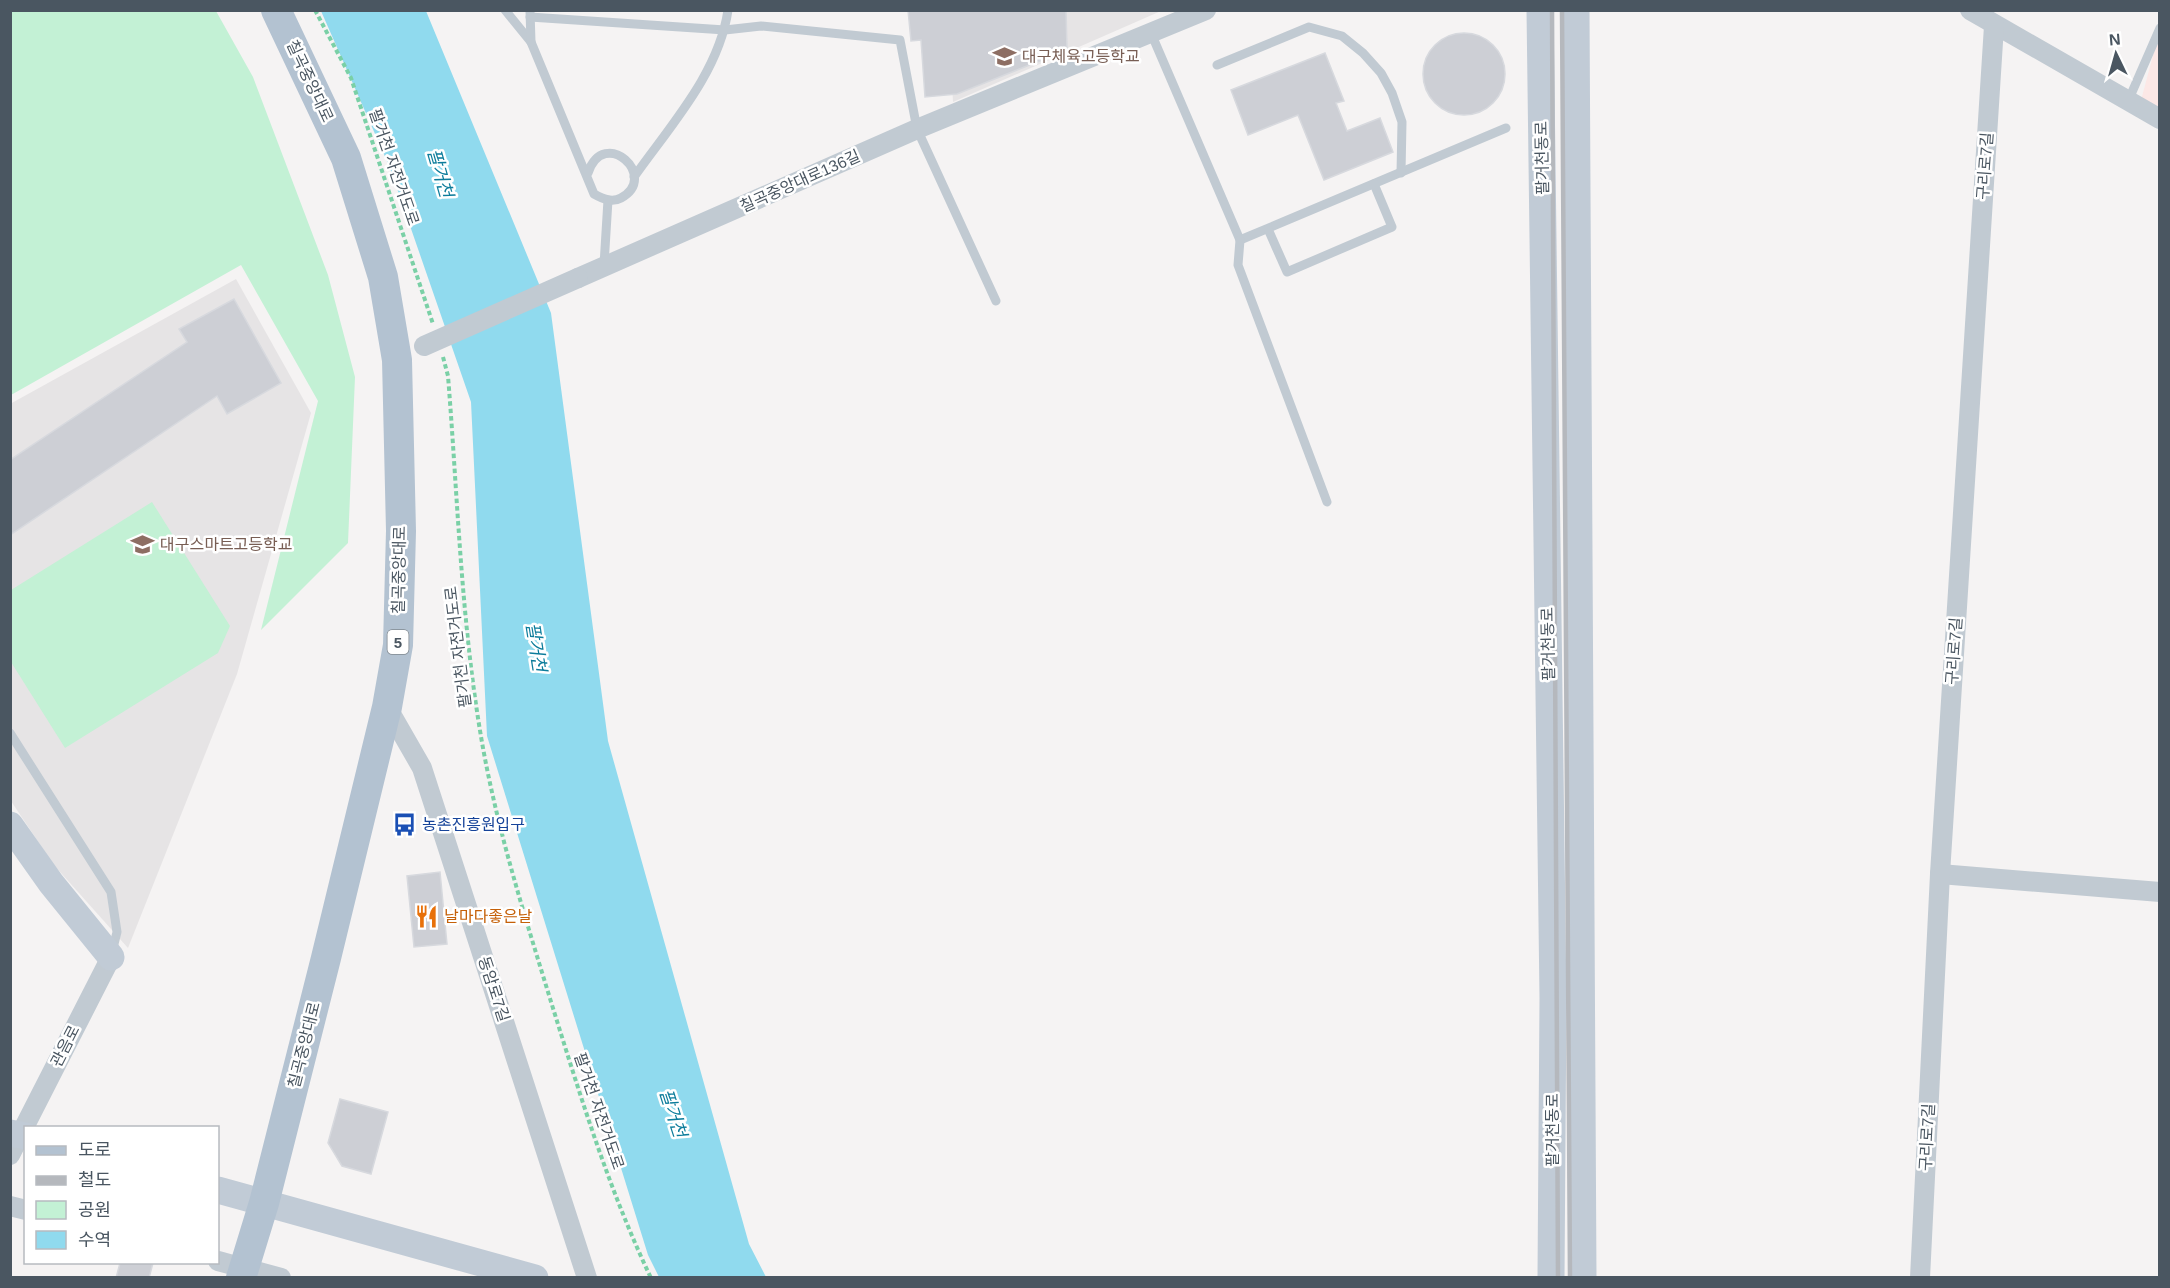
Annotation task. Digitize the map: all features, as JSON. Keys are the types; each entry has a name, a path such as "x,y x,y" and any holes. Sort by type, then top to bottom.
{"main road":[{"name":"칠곡중앙대로","path":"234,1269 264,1203 387,707 398,645 401,531 397,360 383,277 346,158 276,10"}],"street":[{"name":"팔거천동로","path":"1540,10 1553,998 1551,1278"},
{"name":"팔거천동로","path":"1576,10 1583,1278"},
{"path":"1970,10 1995,18 2160,119"},
{"name":"칠곡중앙대로136길","path":"397,360 604,266 655,246 917,129 1151,33 1196,12"},
{"name":"구리로7길","path":"1920,1278 1940,874 1995,18"},
{"name":"동암로7길","path":"387,707 422,768 587,1278"},
{"path":"10,825 51,883 111,957"},
{"path":"1940,874 2160,892"},
{"name":"관음로","path":"16,1140 111,957"},
{"path":"219,1190 535,1278"},
{"path":"234,1269 281,1278"}],"lane":[{"path":"505,10 531,42 588,173"},
{"path":"634,177 629,162 616,154 601,156 590,166 588,181 594,194 608,200 624,197 633,184 634,177 712,64 725,30 728,10"},
{"path":"531,42 530,14 725,30 761,26 900,40 917,129 996,301"},
{"path":"1217,65 1309,27 1342,36 1363,52 1381,73 1392,93 1402,122 1401,173"},
{"path":"2128,99 2160,28"},
{"path":"1151,33 1240,240 1238,265 1327,502"},
{"path":"1240,240 1506,128"},
{"path":"1268,229 1287,272 1392,227 1374,184"},
{"path":"604,266 608,200"},
{"path":"10,733 111,892 117,932 111,957"}],"path":[{"name":"팔거천 자전거도로","path":"315,10 351,78 424,289 434,344 448,376 466,621 483,748 508,863 589,1125 630,1234 651,1278"}],"shaded area":[{"name":"대구체육고등학교","path":"948,10 1161,11 953,102"},
{"path":"2159,33 2159,119 2140,104"},
{"name":"대구스마트고등학교","path":"236,279 311,413 237,674 128,948 53,864 11,801 10,404"}],"green space":[{"path":"11,10 216,11 253,77 328,275 355,377 348,543 261,630 318,401 241,265 11,395"},
{"path":"152,502 230,626 218,653 65,748 11,662 11,590"}],"water":[{"name":"팔거천","path":"321,11 426,11 551,313 608,741 749,1244 766,1277 659,1277 648,1255 487,736 471,402 390,168"}],"building":[{"name":"대구체육고등학교","path":"908,10 1066,10 1067,50 957,94 925,97 921,40 911,41"},
{"path":"1464,33 1480,36 1493,45 1502,58 1505,74 1502,90 1493,103 1480,112 1464,115 1448,112 1435,103 1426,90 1423,74 1426,58 1435,45 1448,36"},
{"path":"1325,53 1344,101 1336,103 1347,131 1380,118 1393,152 1324,180 1298,115 1248,135 1231,90"},
{"path":"234,299 281,383 227,414 217,396 10,535 10,460 187,342 179,329"},
{"path":"440,872 447,944 414,947 407,876"},
{"path":"340,1099 388,1112 371,1174 342,1166 328,1143"},
{"path":"120,1264 153,1264 149,1278 116,1278"}],"railway":[{"path":"1552,10 1558,1278"},
{"path":"1562,10 1570,1278"}],"place":[{"name":"대구체육고등학교","path":"1004,56"},
{"name":"대구스마트고등학교","path":"142,544"},
{"name":"농촌진흥원입구","path":"404,824"},
{"name":"날마다좋은날","path":"426,916"}]}
